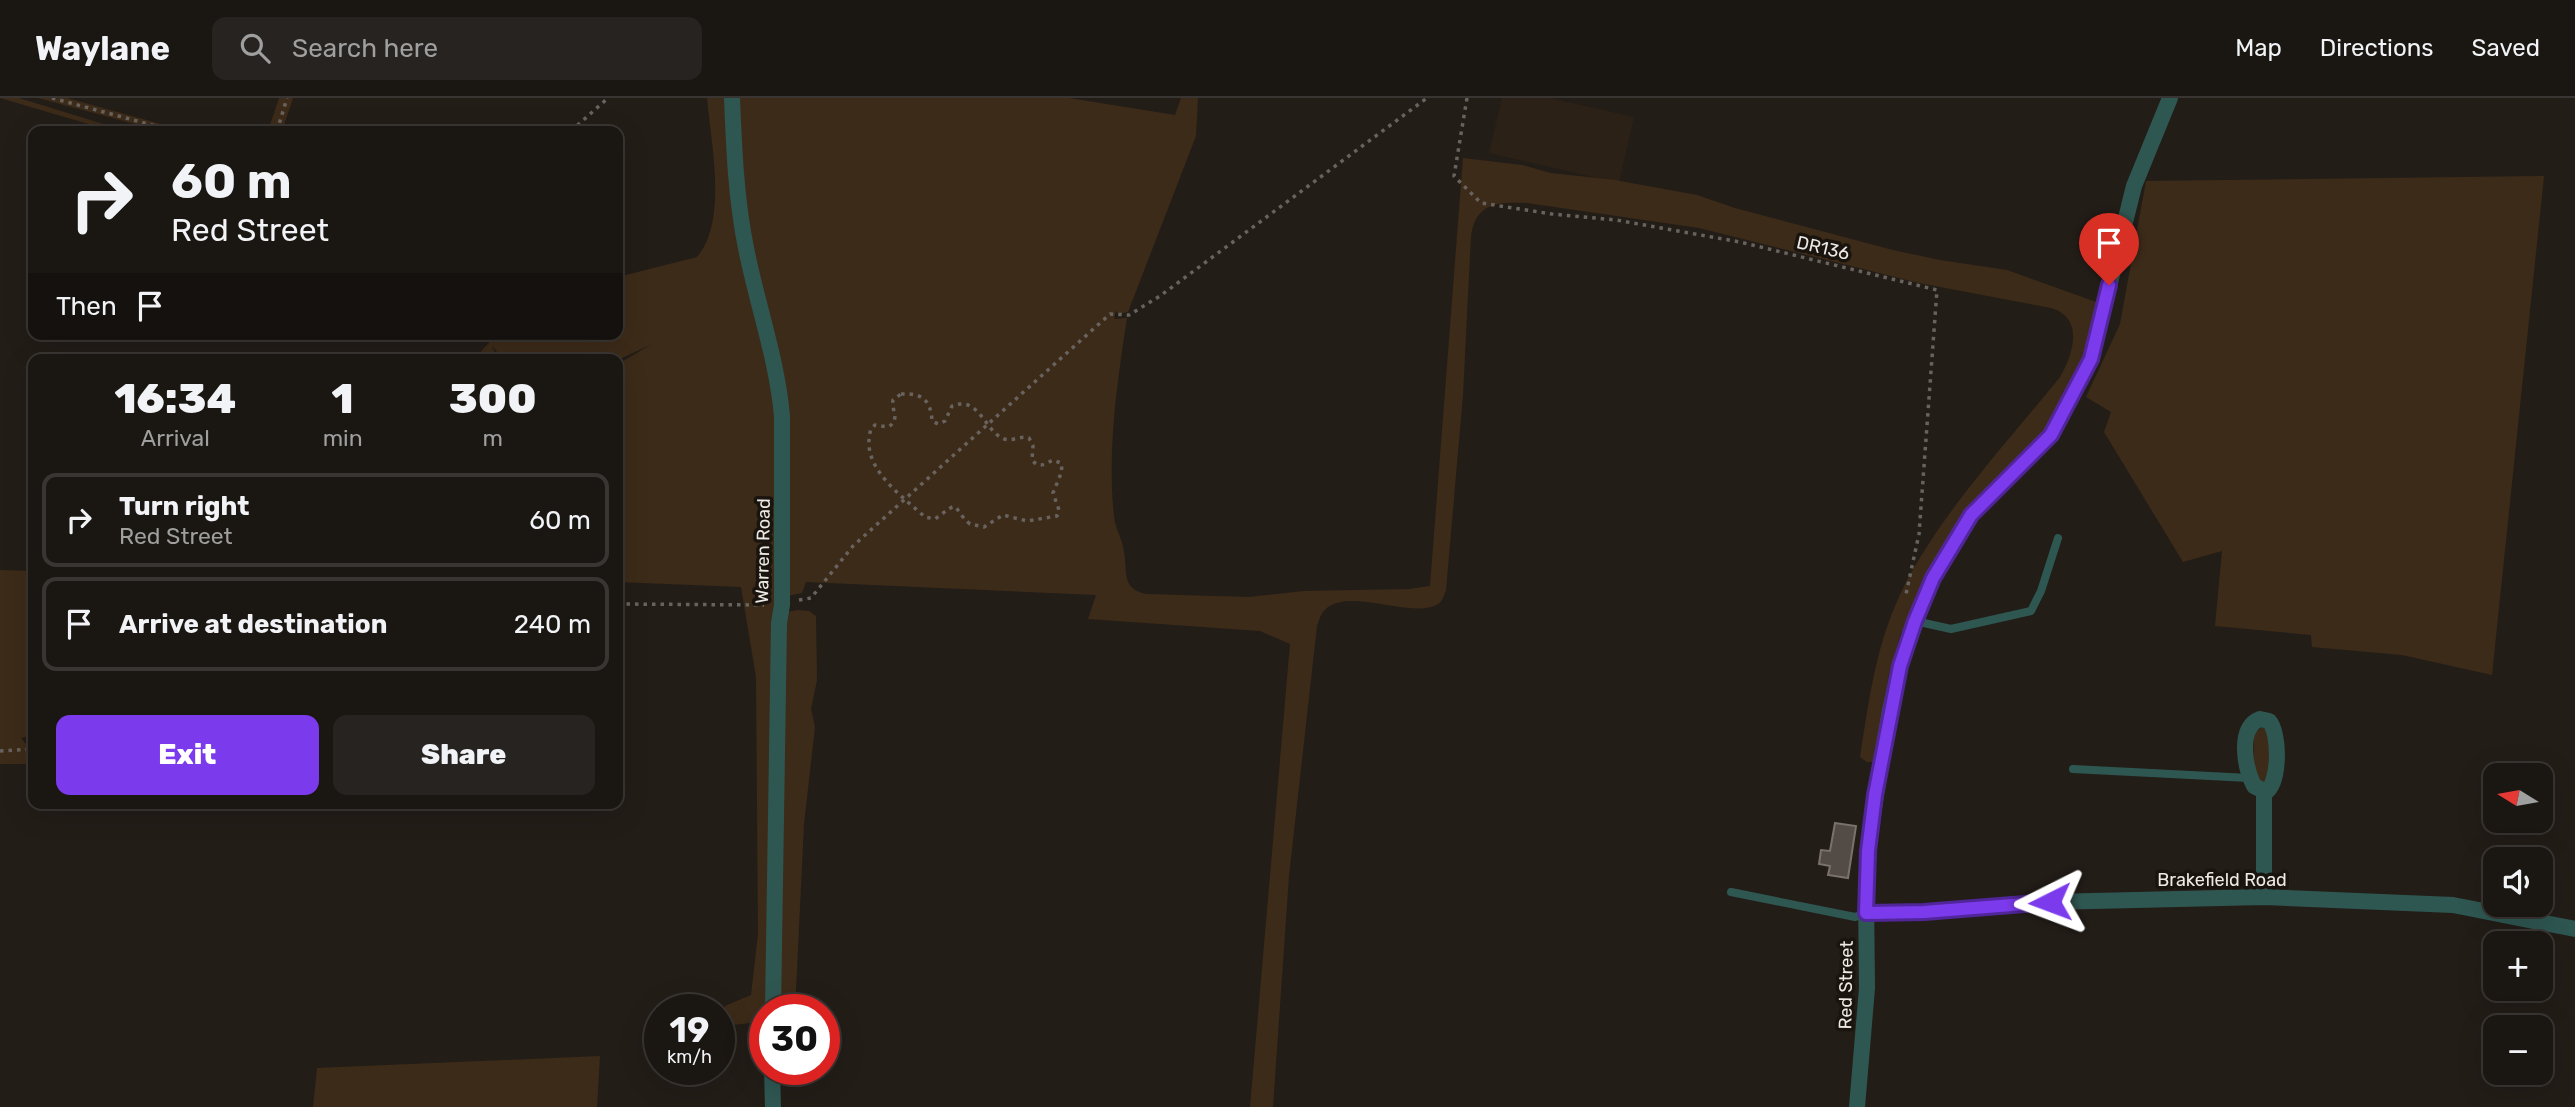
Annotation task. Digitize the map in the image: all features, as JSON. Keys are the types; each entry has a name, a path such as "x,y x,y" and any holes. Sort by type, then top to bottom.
{"street":[{"name":"Warren Road","path":"732,98 745,245 779,387 782,415 782,605 779,623 773,994"},
{"name":"Red Street","path":"1857,1107 1867,988 1868,851 1875,795 1900,666 1933,578 1971,515 2051,435 2091,359 2134,187 2170,98"},
{"path":"2264,719 2271,723 2275,731 2276,772 2273,785 2269,791 2264,792 2255,788 2249,778 2247,730 2254,722 2264,719"},
{"path":"2264,792 2264,897"},
{"name":"Brakefield Road","path":"1866,913 1934,912 2061,901 2264,897 2453,905 2575,929"},
{"path":"772,1085 773,1107"}],"lane":[{"path":"1914,623 1951,629 2031,611 2041,591 2057,538"},
{"path":"2073,769 2249,778"},
{"path":"1731,892 1855,917 1866,913"}],"path":[{"path":"52,98 156,126"},
{"path":"279,126 288,98"},
{"path":"577,126 608,98"},
{"path":"623,604 782,605 811,598 846,553 987,422 1110,314 1125,316 1160,296 1427,98"},
{"name":"DR136","path":"1466,98 1454,176 1481,203 1616,220 1740,242 1937,290 1919,534 1904,600 1914,623"},
{"path":"905,394 918,394 925,398 931,409 932,421 937,424 945,421 951,407 958,404 981,414 987,422 998,437 1029,438 1033,446 1032,460 1036,464 1042,466 1053,460 1061,463 1062,471 1053,493 1059,510 1057,516 1027,521 1003,515 986,527 976,527 966,521 957,507 948,508 937,518 925,517 879,472 869,452 872,427 878,424 890,427 895,420 894,398 905,394"},
{"path":"0,751 28,748"}],"shaded area":[{"path":"0,98 19,98 110,126 95,126"},
{"path":"38,98 67,98 168,126 142,126"},
{"path":"279,98 293,98 284,126 270,126"},
{"path":"707,98 727,98 777,397 780,435 767,994 751,994 758,934 756,677 741,587 623,582 623,361 652,344 623,358 623,354 499,354 492,346 496,354 479,354 491,340 623,340 623,276 697,257 706,242 712,223 715,181"},
{"path":"737,98 1069,98 1175,115 1181,98 1198,98 1196,136 1128,312 1119,314 1116,311 1114,319 1127,318 1112,442 1114,516 1125,555 1128,583 1146,594 1249,597 1304,591 1409,589 1430,586 1463,158 1522,165 1551,173 1615,180 1697,195 1735,208 1893,250 2007,270 2099,303 2094,346 2051,427 1950,541 1918,597 1900,636 1889,674 1875,762 1867,762 1860,757 1869,699 1882,642 1895,606 1909,576 1947,517 2060,377 2072,348 2072,328 2069,320 2051,308 1919,283 1699,228 1527,203 1498,204 1483,210 1471,236 1463,395 1446,590 1440,603 1426,608 1347,601 1334,604 1324,611 1320,618 1289,876 1273,1107 1250,1107 1290,644 1260,631 1088,619 1096,595 806,582 802,593 787,596 786,409 749,244"},
{"path":"1502,98 1550,98 1634,117 1619,183 1489,153"},
{"path":"2544,176 2492,675 2402,655 2312,647 2311,635 2215,626 2222,551 2183,562 2104,432 2111,412 2086,397 2120,324 2146,181"},
{"path":"0,570 28,571 28,736 21,738 28,746 28,764 0,764"},
{"path":"809,611 816,616 817,680 811,709 815,727 804,824 796,994 777,994 786,620 788,612"},
{"path":"2263,727 2270,734 2268,783 2262,784 2253,772 2254,733"},
{"path":"749,996 749,1023 735,1025 735,1002"},
{"path":"600,1056 597,1107 313,1107 317,1068"}],"building":[{"path":"1835,823 1856,826 1848,878 1828,875 1830,866 1819,864 1821,850 1830,851"}],"route":[{"path":"2050,902 1943,911 1866,913 1870,832 1900,666 1913,625 1933,578 1971,515 2051,435 2091,359 2109,285"}]}
